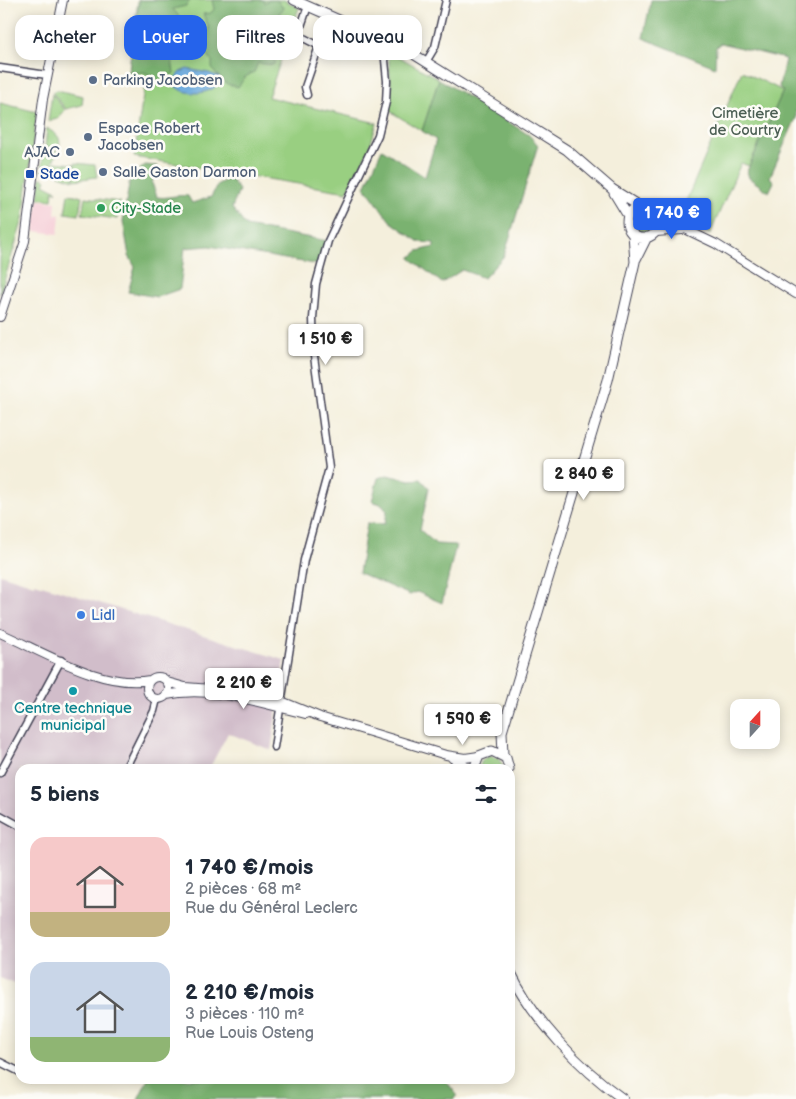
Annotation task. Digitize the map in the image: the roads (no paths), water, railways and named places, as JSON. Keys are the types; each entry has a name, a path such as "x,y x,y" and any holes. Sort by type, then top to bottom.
{"main road":[{"path":"294,0 329,15"},
{"path":"422,60 567,150 612,189 639,206 653,208 660,221 656,232 647,238 634,262"},
{"path":"475,764 480,756 489,751 502,732 608,380 634,262 633,234 628,226 628,216 612,189"},
{"path":"628,216 639,206"},
{"path":"633,234 647,238"},
{"path":"502,732 503,755 507,764"},
{"path":"489,751 503,755"},
{"path":"515,980 528,1005 544,1026 590,1071 623,1099"}],"street":[{"path":"0,318 25,241 47,75 63,0"},
{"path":"426,62 435,47 446,0"},
{"path":"307,95 305,87 319,46 298,34 308,6"},
{"path":"274,747 304,560 329,468 328,447 314,356 312,318 316,284 328,241 378,135 386,102 385,60"},
{"path":"0,68 47,75"},
{"path":"658,216 716,244 796,294"},
{"path":"656,232 671,229 686,230"},
{"path":"0,633 102,678 123,682 157,699"},
{"path":"0,774 61,660"},
{"path":"123,682 150,680 159,677 167,682 185,686 237,691 446,755 465,758 480,756"},
{"path":"148,693 147,686 150,680"},
{"path":"166,695 169,688 167,682"},
{"path":"157,699 166,695 185,693 222,695 281,704"},
{"path":"128,764 154,711 157,699"},
{"path":"446,755 463,764"},
{"path":"0,815 15,823"},
{"path":"0,1062 15,1070"}],"water":[{"path":"187,69 219,77 219,83 205,92 193,93 181,90 176,87 174,79 180,72"}],"place":[{"name":"Parking Jacobsen","path":"93,80"},
{"name":"Espace Robert Jacobsen","path":"88,137"},
{"name":"AJAC","path":"70,152"},
{"name":"Salle Gaston Darmon","path":"103,172"},
{"name":"Stade","path":"30,174"},
{"name":"City-Stade","path":"101,208"},
{"name":"Lidl","path":"81,615"},
{"name":"Centre technique municipal","path":"73,691"}],"park label":[{"name":"Cimetière de Courtry","path":"745,122"}]}
